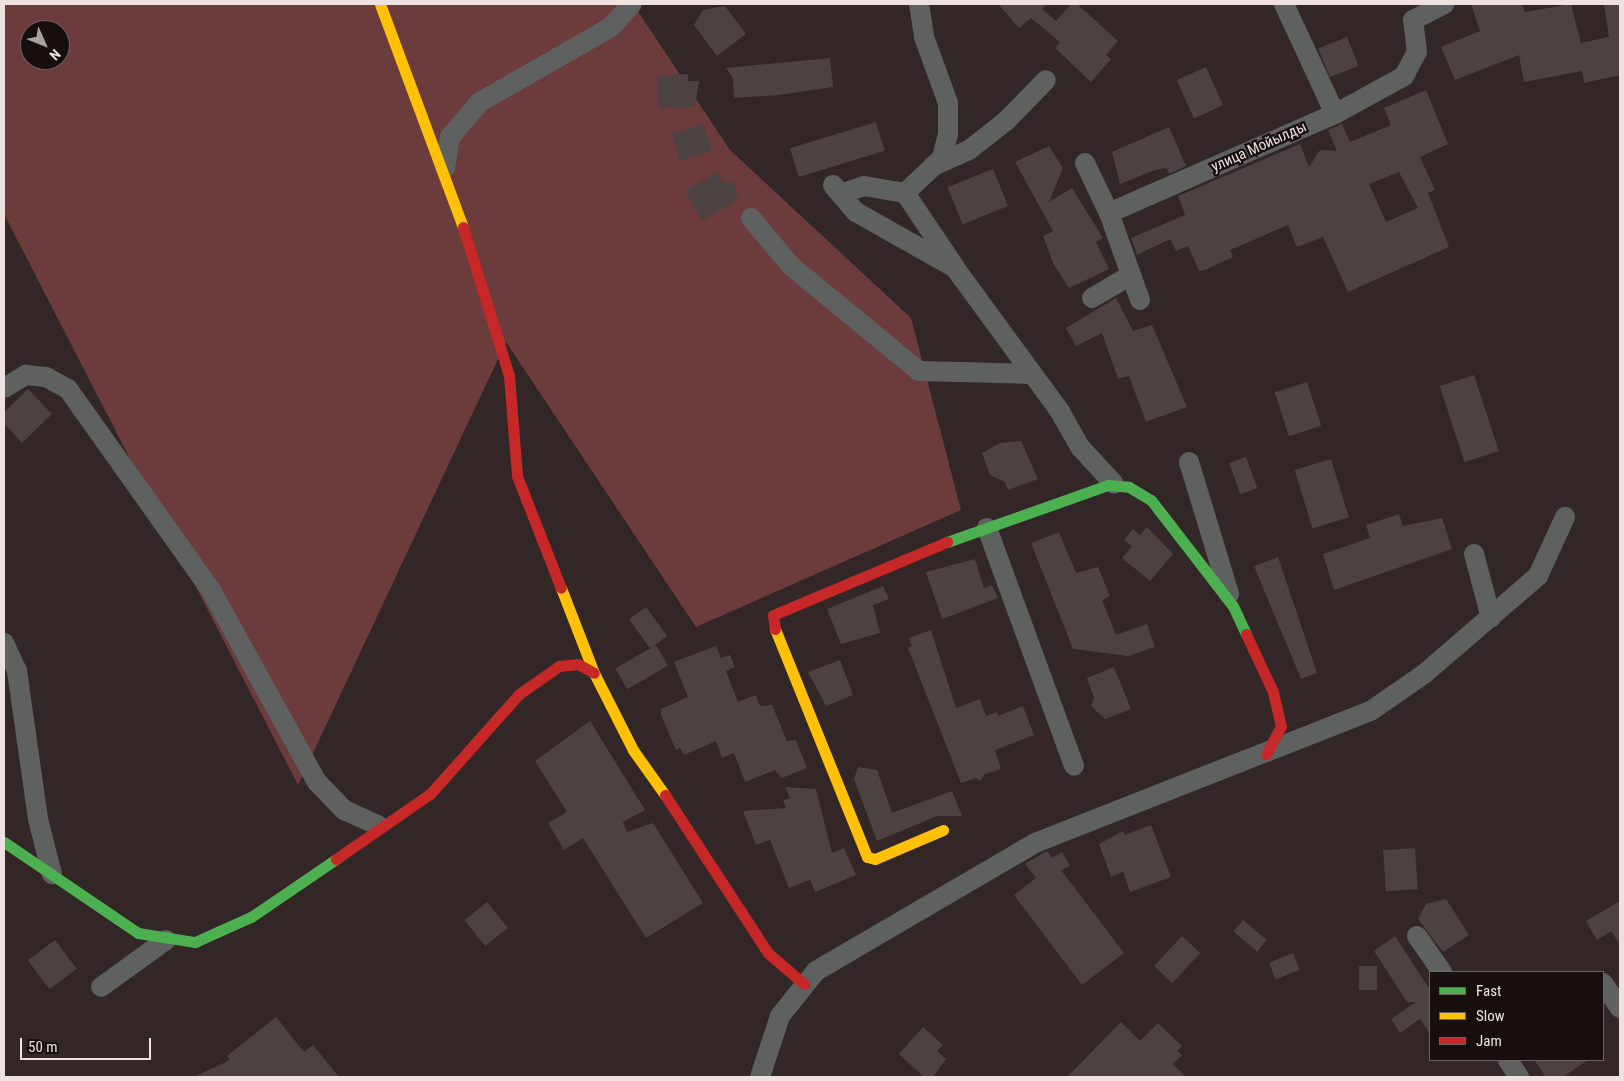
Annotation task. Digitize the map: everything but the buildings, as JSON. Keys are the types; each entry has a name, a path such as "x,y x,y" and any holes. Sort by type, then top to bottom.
{"street":[{"path":"380,4 445,173 509,376 517,476 594,673 634,750 725,882 768,953 804,984"},
{"path":"445,173 450,137 480,102 611,27 632,4"},
{"path":"905,193 942,158 948,134 948,103 924,37 918,4"},
{"path":"1284,4 1335,114"},
{"name":"улица Мойылды","path":"1109,213 1335,114 1404,76 1417,52 1413,20 1444,4"},
{"path":"933,166 969,150 1006,121 1046,80"},
{"path":"1085,163 1109,213 1140,300"},
{"path":"955,268 856,212 836,190 864,186 905,193 955,268 1032,374 1095,466 1114,484 1151,500 1233,606"},
{"path":"751,218 791,266 919,371 1032,374"},
{"path":"1092,298 1131,275"},
{"path":"5,386 26,375 46,377 68,389 212,592 317,782 344,810 378,826"},
{"path":"1189,462 1233,606 1273,692 1281,726 1266,754"},
{"path":"942,830 875,859 867,857 776,633 773,615 987,528 1114,484"},
{"path":"760,1077 780,1016 816,971 877,933 1035,843 1266,754 1372,710 1491,618 1538,576 1565,517"},
{"path":"987,528 1074,766"},
{"path":"1474,554 1491,618"},
{"path":"4,643 17,670 38,820 52,874"},
{"path":"4,842 138,933 166,940 195,942 251,917 378,826 430,794 475,749 519,694 559,666 578,664 594,673"},
{"path":"1417,936 1441,971"},
{"path":"101,987 166,940"},
{"path":"1604,984 1620,1008"},
{"path":"1509,1061 1518,1077"}],"shaded area":[{"path":"4,4 633,4 730,150 911,318 961,510 696,627 506,342 298,785 4,214"}],"traffic: fast":[{"path":"947,542 1108,485 1129,487 1151,500 1233,606 1246,634"},
{"path":"4,842 138,933 195,942 251,917 336,859"}],"traffic: slow":[{"path":"380,4 463,227"},
{"path":"561,588 594,673 633,750 665,795"},
{"path":"775,629 867,857 875,859 943,830"}],"traffic: jam":[{"path":"463,227 509,376 517,476 561,588"},
{"path":"775,629 773,615 947,542"},
{"path":"1246,634 1273,692 1281,726 1266,754"},
{"path":"336,859 430,794 519,694 559,666 578,664 594,673"},
{"path":"665,795 768,953 804,984"}]}
